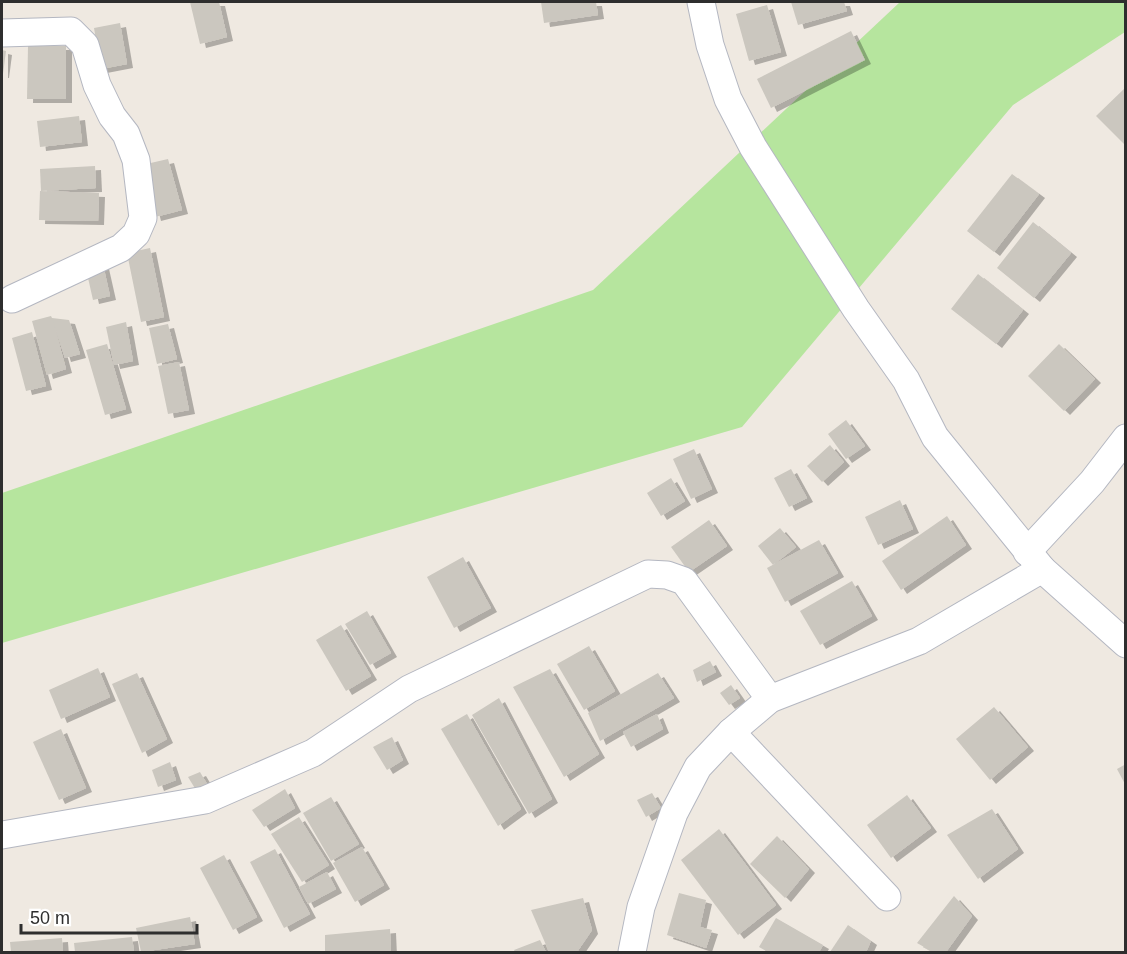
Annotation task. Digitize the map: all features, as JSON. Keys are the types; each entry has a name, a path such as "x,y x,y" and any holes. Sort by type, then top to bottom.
{"street":[{"path":"701,2 710,45 728,99 753,147 856,309 906,381 935,437 1035,561 1125,644"},
{"path":"2,33 71,31 85,45 97,85 112,116 126,134 136,160 142,209 142,218 136,234 121,248 12,299"},
{"path":"632,952 641,907 674,813 698,767 731,732 770,699 919,641 1035,561 1125,438"},
{"path":"2,835 206,801 313,753 410,689 648,574 668,574 684,581 770,699"},
{"path":"731,732 887,897"}],"green space":[{"path":"900,2 1125,2 1125,32 1013,105 742,427 2,643 2,493 593,290"}],"building":[{"path":"190,2 219,2 227,37 200,44"},
{"path":"541,2 596,2 598,15 544,23"},
{"path":"791,2 844,2 847,11 798,25"},
{"path":"767,5 781,52 749,61 736,14"},
{"path":"120,23 127,64 101,69 94,28"},
{"path":"851,31 865,60 771,108 757,79"},
{"path":"28,46 66,46 66,99 27,99"},
{"path":"2,50 6,51 3,74 2,74"},
{"path":"1126,87 1126,146 1096,116"},
{"path":"79,116 82,142 40,147 37,121"},
{"path":"168,159 182,210 155,217 142,165"},
{"path":"95,166 96,188 41,191 40,169"},
{"path":"1012,174 1039,194 994,252 967,231"},
{"path":"40,191 99,193 98,221 39,220"},
{"path":"1033,222 1071,253 1034,298 997,268"},
{"path":"150,248 164,317 141,322 127,253"},
{"path":"103,265 110,296 93,300 86,269"},
{"path":"978,274 1023,310 996,344 951,309"},
{"path":"51,316 69,320 80,354 65,358 53,321 66,369 47,375 32,321"},
{"path":"126,322 133,361 114,365 106,327"},
{"path":"168,324 177,359 157,364 149,328"},
{"path":"32,332 46,386 26,391 12,338"},
{"path":"107,344 126,409 105,415 86,350"},
{"path":"1059,344 1095,379 1064,411 1028,376"},
{"path":"179,362 189,410 168,414 158,366"},
{"path":"846,420 865,446 846,459 828,434"},
{"path":"830,445 844,462 822,482 807,466"},
{"path":"694,449 712,489 691,499 673,459"},
{"path":"791,469 807,498 789,507 774,478"},
{"path":"671,478 685,501 661,516 647,493"},
{"path":"900,500 913,529 878,545 865,517"},
{"path":"947,516 966,545 901,590 882,561"},
{"path":"709,520 727,546 689,572 671,547"},
{"path":"780,528 796,547 773,565 758,546"},
{"path":"819,540 838,573 785,602 767,568"},
{"path":"463,557 491,608 454,628 427,577"},
{"path":"852,581 872,616 820,645 800,611"},
{"path":"367,611 391,653 370,665 345,624"},
{"path":"341,625 371,676 346,691 316,640"},
{"path":"589,646 615,691 584,710 557,664"},
{"path":"710,661 716,672 697,682 693,670"},
{"path":"98,668 110,697 61,719 49,690"},
{"path":"550,669 599,754 564,777 513,687"},
{"path":"137,673 167,739 142,753 112,684"},
{"path":"658,673 674,698 600,741 588,713"},
{"path":"731,685 740,698 729,705 720,693"},
{"path":"499,698 552,799 529,814 472,715"},
{"path":"994,707 1028,747 990,780 956,739"},
{"path":"467,714 521,809 498,826 441,729"},
{"path":"657,714 663,729 631,747 623,732"},
{"path":"61,729 86,788 59,800 33,742"},
{"path":"392,737 403,760 387,770 373,747"},
{"path":"170,762 176,780 158,787 152,770"},
{"path":"1126,764 1126,786 1117,769"},
{"path":"200,772 207,784 196,790 188,777"},
{"path":"285,789 295,808 264,827 252,810"},
{"path":"652,793 661,808 646,817 637,800"},
{"path":"907,795 931,828 891,858 867,825"},
{"path":"331,797 359,844 331,861 303,813"},
{"path":"992,809 1018,849 978,879 947,835"},
{"path":"299,817 329,865 302,882 271,834"},
{"path":"719,829 776,905 738,935 681,860"},
{"path":"777,836 809,869 785,898 750,864"},
{"path":"362,847 384,885 355,902 333,863"},
{"path":"275,849 310,914 284,928 250,862"},
{"path":"224,855 257,917 233,930 200,868"},
{"path":"327,872 336,889 308,904 299,887"},
{"path":"679,893 706,900 700,927 712,930 706,948 667,935"},
{"path":"954,896 972,916 946,952 933,952 917,943"},
{"path":"583,898 592,930 577,952 549,952 531,910"},
{"path":"190,917 195,944 141,952 136,928"},
{"path":"776,918 823,945 819,952 768,952 759,947"},
{"path":"848,925 871,941 866,952 830,952"},
{"path":"390,929 391,952 325,952 325,935"},
{"path":"132,937 134,952 75,952 74,943"},
{"path":"62,938 63,952 11,952 10,942"},
{"path":"540,940 546,952 515,952 514,950"}]}
